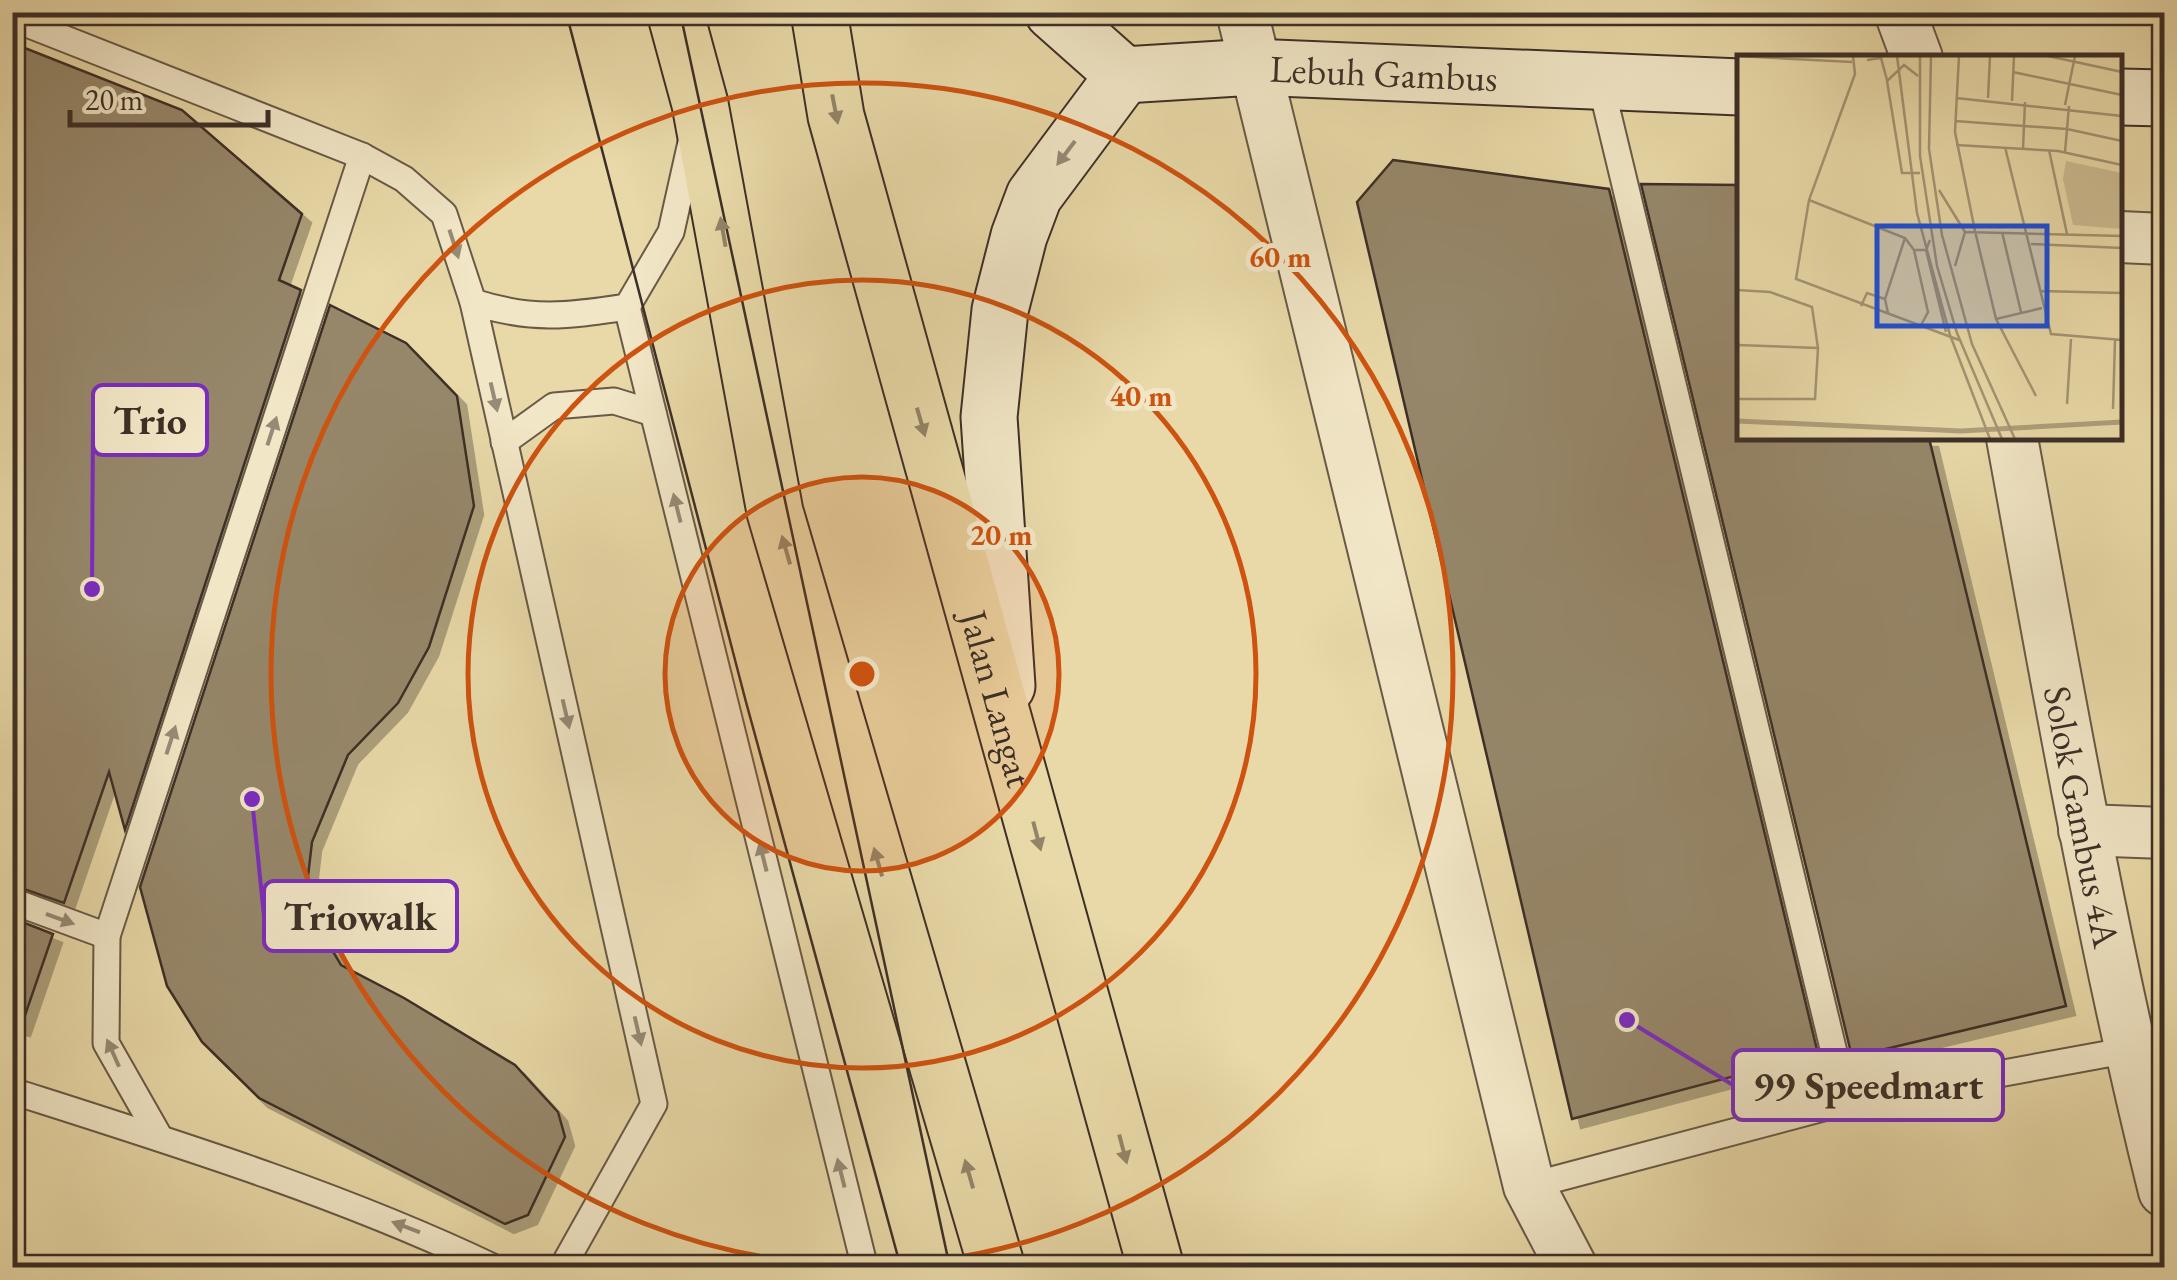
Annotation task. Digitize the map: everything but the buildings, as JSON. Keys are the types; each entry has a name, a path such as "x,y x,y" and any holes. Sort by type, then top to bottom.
{"highway":[{"path":"674,12 700,104 775,512 997,1268"},
{"name":"Jalan Langat","path":"819,12 836,116 1156,1268"}],"street":[{"path":"1010,738 989,416 1000,310 1034,196 1124,75 1053,12"},
{"path":"1242,12 1528,1186 1572,1268"},
{"path":"1900,12 1916,55"},
{"name":"Lebuh Gambus","path":"1124,75 1254,67 1737,87"},
{"path":"2122,97 2164,98"},
{"path":"2122,238 2164,239"},
{"name":"Solok Gambus 4A","path":"2012,440 2084,830 2129,1050 2164,1192"},
{"path":"2084,830 2164,832"}],"lane":[{"path":"12,18 362,156 404,179 444,214 473,302 654,1104 562,1268"},
{"path":"1600,82 1846,1102"},
{"path":"700,104 671,232 627,307 865,1268"},
{"path":"160,1138 106,1044 107,936 362,156"},
{"path":"473,302 508,313 557,318 627,307"},
{"path":"504,442 554,406 614,401 653,413"},
{"path":"12,901 107,936"},
{"path":"1528,1186 1846,1102 2129,1050"},
{"path":"12,1091 160,1138 417,1231 495,1268"}],"tram line":[{"path":"566,12 746,702 901,1268"},
{"path":"680,12 950,1268"}],"place":[{"name":"Trio","path":"92,589"},
{"name":"Triowalk","path":"252,799"},
{"name":"99 Speedmart","path":"1627,1020"}]}
